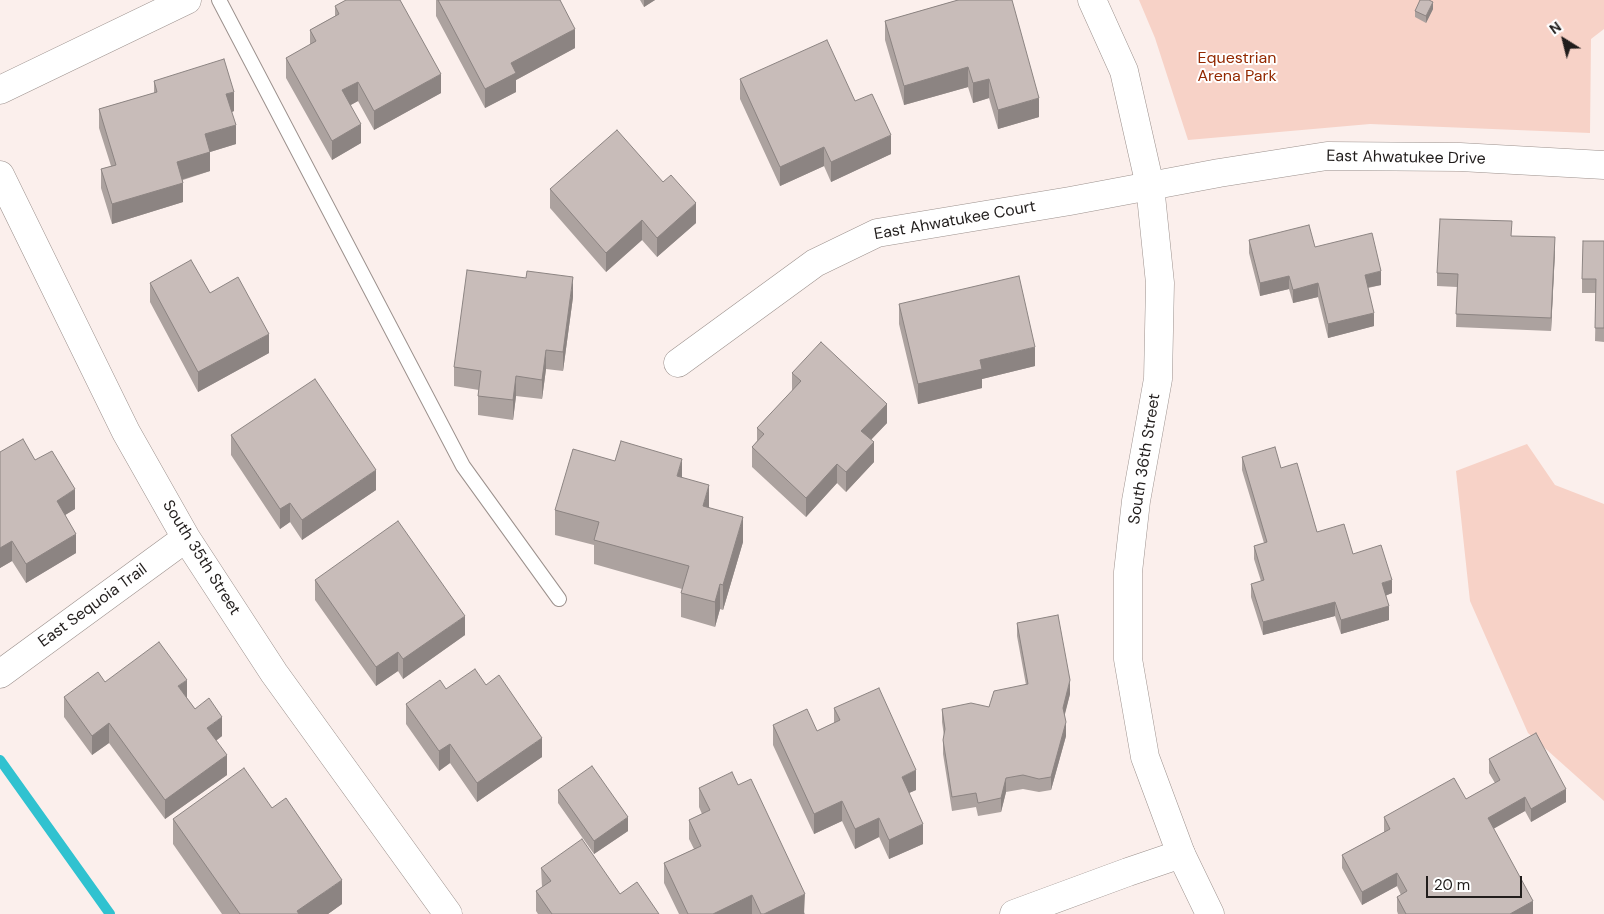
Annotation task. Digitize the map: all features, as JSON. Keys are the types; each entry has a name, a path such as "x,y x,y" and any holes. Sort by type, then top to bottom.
{"street":[{"path":"0,90 187,0"},
{"name":"South 36th Street","path":"1092,0 1124,71 1150,186 1160,283 1158,379 1136,500 1128,572 1128,659 1145,757 1181,854 1210,914"},
{"name":"East Ahwatukee Drive","path":"1150,186 1328,156 1460,157 1604,165"},
{"name":"South 35th Street","path":"0,175 126,432 186,538 274,674 448,914"},
{"name":"East Ahwatukee Court","path":"678,363 815,262 877,232 1150,186"},
{"name":"East Sequoia Trail","path":"0,674 186,538"},
{"path":"1014,914 1181,854"}],"lane":[{"path":"219,0 463,466 560,599"}],"green space":[{"name":"Equestrian Arena Park","path":"1139,0 1604,0 1604,29 1591,39 1590,133 1370,124 1188,140 1155,38"},
{"path":"1527,444 1555,485 1604,504 1604,801 1528,733 1470,601 1456,471"}],"building":[{"path":"346,0 400,0 441,74 374,111 358,82 342,90 361,124 332,141 286,58 316,41 310,30 339,14 335,6"},
{"path":"438,0 560,0 575,29 511,63 516,73 485,89"},
{"path":"958,0 1012,0 1039,98 998,110 989,79 973,83 968,67 904,86 885,21"},
{"path":"1420,0 1433,2 1426,16 1415,11"},
{"path":"827,40 855,101 872,94 891,135 831,162 824,147 780,167 740,79"},
{"path":"224,59 234,92 226,94 236,125 205,134 210,152 177,162 183,183 112,204 101,169 116,165 99,109 157,92 154,81"},
{"path":"617,130 663,182 671,175 696,203 657,238 642,220 606,253 550,189"},
{"path":"1440,219 1512,221 1511,236 1555,237 1551,318 1456,314 1458,274 1437,273"},
{"path":"1309,225 1315,247 1372,233 1381,271 1365,275 1374,313 1328,324 1318,283 1293,290 1289,276 1260,283 1249,240"},
{"path":"1583,241 1604,241 1604,328 1595,328 1596,279 1582,279"},
{"path":"191,260 210,293 238,277 269,334 198,372 150,283"},
{"path":"467,270 526,278 527,271 573,277 563,352 546,350 542,380 516,376 513,400 478,396 481,371 454,367"},
{"path":"1019,276 1035,347 980,360 982,369 918,384 899,304"},
{"path":"821,342 887,404 861,431 874,442 846,472 837,464 806,498 752,447 764,434 757,428 801,381 792,373"},
{"path":"315,379 376,470 302,520 290,503 280,509 231,435"},
{"path":"23,439 35,460 52,451 75,489 57,501 76,534 26,564 12,541 0,548 0,452"},
{"path":"621,441 682,459 677,476 709,485 703,506 743,517 723,585 720,584 715,602 681,593 689,566 594,540 599,522 555,510 573,449 615,461"},
{"path":"1275,447 1281,468 1297,463 1317,532 1344,524 1353,554 1381,545 1392,580 1382,583 1389,606 1341,620 1335,602 1263,622 1251,584 1264,580 1254,546 1267,542 1242,457"},
{"path":"398,521 465,616 403,659 398,652 376,667 315,580"},
{"path":"1058,615 1070,680 1063,708 1066,722 1051,777 1039,779 1023,775 1006,778 1001,798 978,803 976,793 952,797 943,740 945,729 942,709 971,703 989,707 994,691 1028,684 1017,623"},
{"path":"159,642 187,680 178,686 195,709 209,698 222,717 207,728 227,755 165,800 109,723 92,736 64,697 98,672 105,682"},
{"path":"475,669 486,685 499,675 542,738 477,783 450,744 439,751 406,704 440,680 446,689"},
{"path":"879,688 916,770 902,777 923,824 889,840 879,818 855,829 842,801 814,814 773,725 807,709 817,731 840,720 834,708"},
{"path":"1536,733 1566,789 1531,809 1525,797 1488,818 1533,901 1510,914 1406,914 1397,897 1407,891 1397,873 1362,892 1342,855 1390,829 1384,817 1454,778 1466,799 1500,780 1489,759"},
{"path":"592,766 628,817 594,841 558,790"},
{"path":"244,768 272,808 286,798 342,880 297,911 299,914 240,914 173,819"},
{"path":"732,772 738,785 751,779 805,894 764,914 761,914 752,895 713,914 688,914 664,863 701,846 689,820 710,810 699,788"},
{"path":"582,839 620,894 637,882 659,914 552,914 536,891 551,881 541,868"}],"waterway":[{"path":"0,760 110,914"}]}
